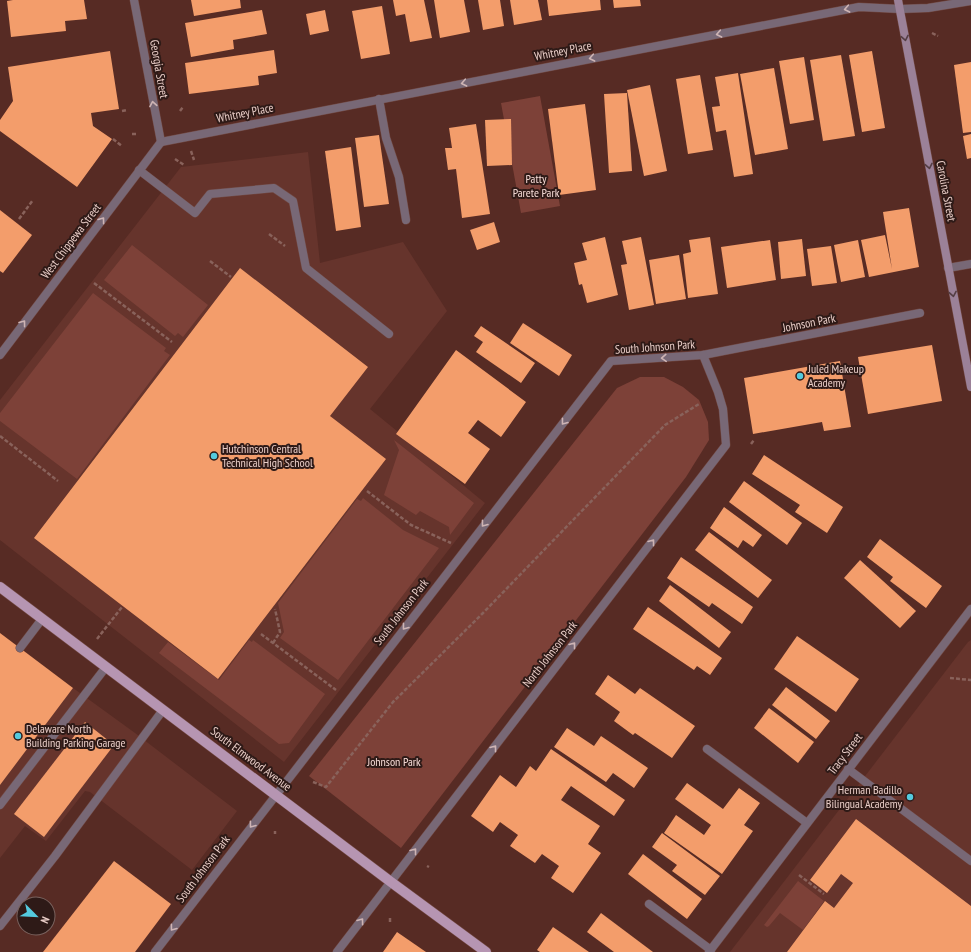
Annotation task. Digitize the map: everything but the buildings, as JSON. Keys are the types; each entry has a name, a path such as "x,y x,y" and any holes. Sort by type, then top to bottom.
{"main road":[{"name":"Carolina Street","path":"898,0 971,387"},
{"name":"South Elmwood Avenue","path":"0,587 390,882 486,952"}],"street":[{"name":"Georgia Street","path":"134,0 161,142"},
{"name":"Whitney Place","path":"161,142 859,7 900,9 937,7 971,1"},
{"path":"379,99 386,138 399,177 406,220"},
{"name":"West Chippewa Street","path":"0,355 161,142"},
{"path":"139,170 195,213 210,194 274,188 293,201 306,268 389,334"},
{"path":"948,268 971,264"},
{"name":"Johnson Park","path":"703,355 920,313"},
{"name":"South Johnson Park","path":"155,952 275,794 611,361 703,355"},
{"name":"North Johnson Park","path":"337,952 726,445 723,409 718,392 703,355"},
{"name":"Tracy Street","path":"710,951 971,608"},
{"path":"20,648 42,619"},
{"path":"0,805 106,667"},
{"path":"0,926 55,856 163,710"},
{"path":"707,748 807,823"},
{"path":"848,769 971,861"},
{"path":"649,904 710,951"}],"path":[{"path":"932,33 938,36"},
{"path":"180,111 184,107"},
{"path":"122,111 127,110"},
{"path":"132,134 137,134"},
{"path":"113,139 122,146"},
{"path":"191,151 194,160"},
{"path":"175,159 184,165"},
{"path":"19,219 33,200"},
{"path":"269,234 284,246"},
{"path":"210,261 231,277"},
{"path":"94,283 172,342"},
{"path":"313,782 326,787 393,702 489,607 665,425 699,404"},
{"path":"0,436 58,481"},
{"path":"751,444 754,440"},
{"path":"367,491 411,525 451,544"},
{"path":"105,630 122,607"},
{"path":"273,643 280,632 275,609"},
{"path":"261,634 336,691"},
{"path":"950,678 971,680"},
{"path":"799,875 824,894"},
{"path":"390,918 390,923"}],"shaded area":[{"name":"Hutchinson Central Technical High School","path":"308,152 320,263 403,242 447,311 370,409 485,503 284,762 0,540 0,400 181,167"},
{"name":"Herman Badillo Bilingual Academy","path":"971,640 971,952 730,952 968,642"},
{"path":"73,688 237,811 192,870 90,792 85,791 46,841 25,826 0,858 0,785"}],"green space":[{"name":"Patty Parete Park","path":"540,96 560,206 521,213 501,103"},
{"path":"132,245 208,305 183,337 178,333 175,336 104,280"},
{"path":"93,293 166,348 164,351 170,355 77,479 0,421 0,413"},
{"name":"Johnson Park","path":"640,377 664,377 683,387 699,400 708,422 709,440 686,477 401,848 309,776 617,388"},
{"path":"394,440 474,503 450,535 449,527 420,511 416,515 384,495 399,450"},
{"path":"363,498 403,530 439,548 338,680 280,638 284,632 278,603 357,499 361,501"},
{"path":"249,640 252,642 253,640 325,694 289,743 279,744 159,653 168,642 219,680"},
{"path":"798,881 824,901 803,930 780,913 769,926 767,927 764,925"}],"place":[{"name":"Juled Makeup Academy","path":"800,376"},
{"name":"Hutchinson Central Technical High School","path":"214,456"},
{"name":"Delaware North Building Parking Garage","path":"18,736"},
{"name":"Herman Badillo Bilingual Academy","path":"910,797"}]}
